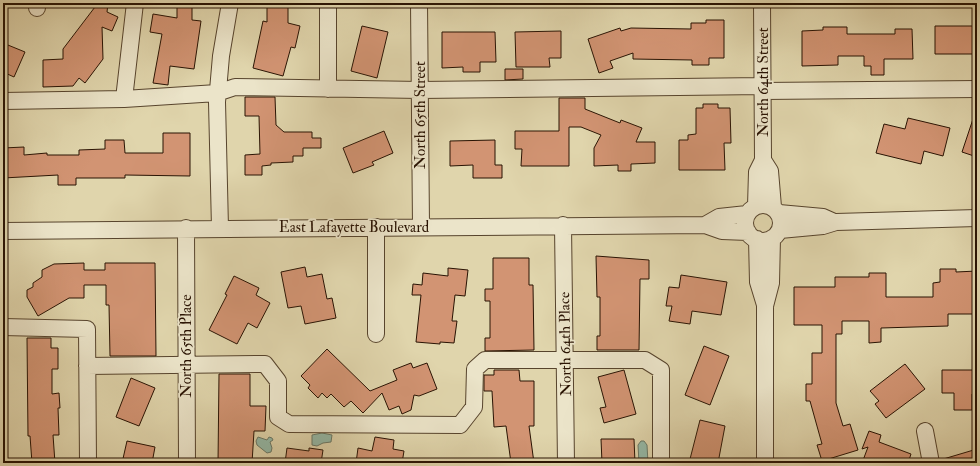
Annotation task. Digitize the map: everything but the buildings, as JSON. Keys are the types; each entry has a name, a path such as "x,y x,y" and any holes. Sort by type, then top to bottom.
{"street":[{"path":"124,99 135,3"},
{"path":"220,228 218,93 221,56 230,3"},
{"path":"328,3 328,89"},
{"name":"North 65th Street","path":"419,3 421,226"},
{"name":"North 64th Street","path":"752,210 757,172 763,160 762,3"},
{"path":"3,101 124,99 218,93 235,87 420,90 762,88 977,89"},
{"name":"North 64th Street","path":"763,160 770,171 776,210"},
{"path":"764,235 781,224 776,210 764,205 752,210 745,223 764,235 771,283 765,306 765,463"},
{"name":"East Lafayette Boulevard","path":"705,225 719,217 752,210"},
{"name":"East Lafayette Boulevard","path":"776,210 823,217 836,222"},
{"name":"East Lafayette Boulevard","path":"3,231 186,228 705,225 722,231 764,235 824,226 836,222 977,218"},
{"name":"North 64th Place","path":"563,225 566,463"},
{"path":"376,227 376,334"},
{"name":"North 65th Place","path":"186,228 187,463"},
{"path":"3,327 87,329 88,463"},
{"path":"87,366 265,364 278,381 278,417 289,424 460,425 474,407 475,370 485,360 645,360 660,370 661,463"},
{"path":"926,431 931,463"}],"shaded area":[{"path":"322,433 332,435 331,442 323,443 317,446 312,445 312,435"},
{"path":"258,437 267,440 269,437 272,438 273,440 270,442 272,448 271,452 267,453 257,445 256,441"},
{"path":"641,441 644,441 647,445 648,463 639,463 638,445"}]}
